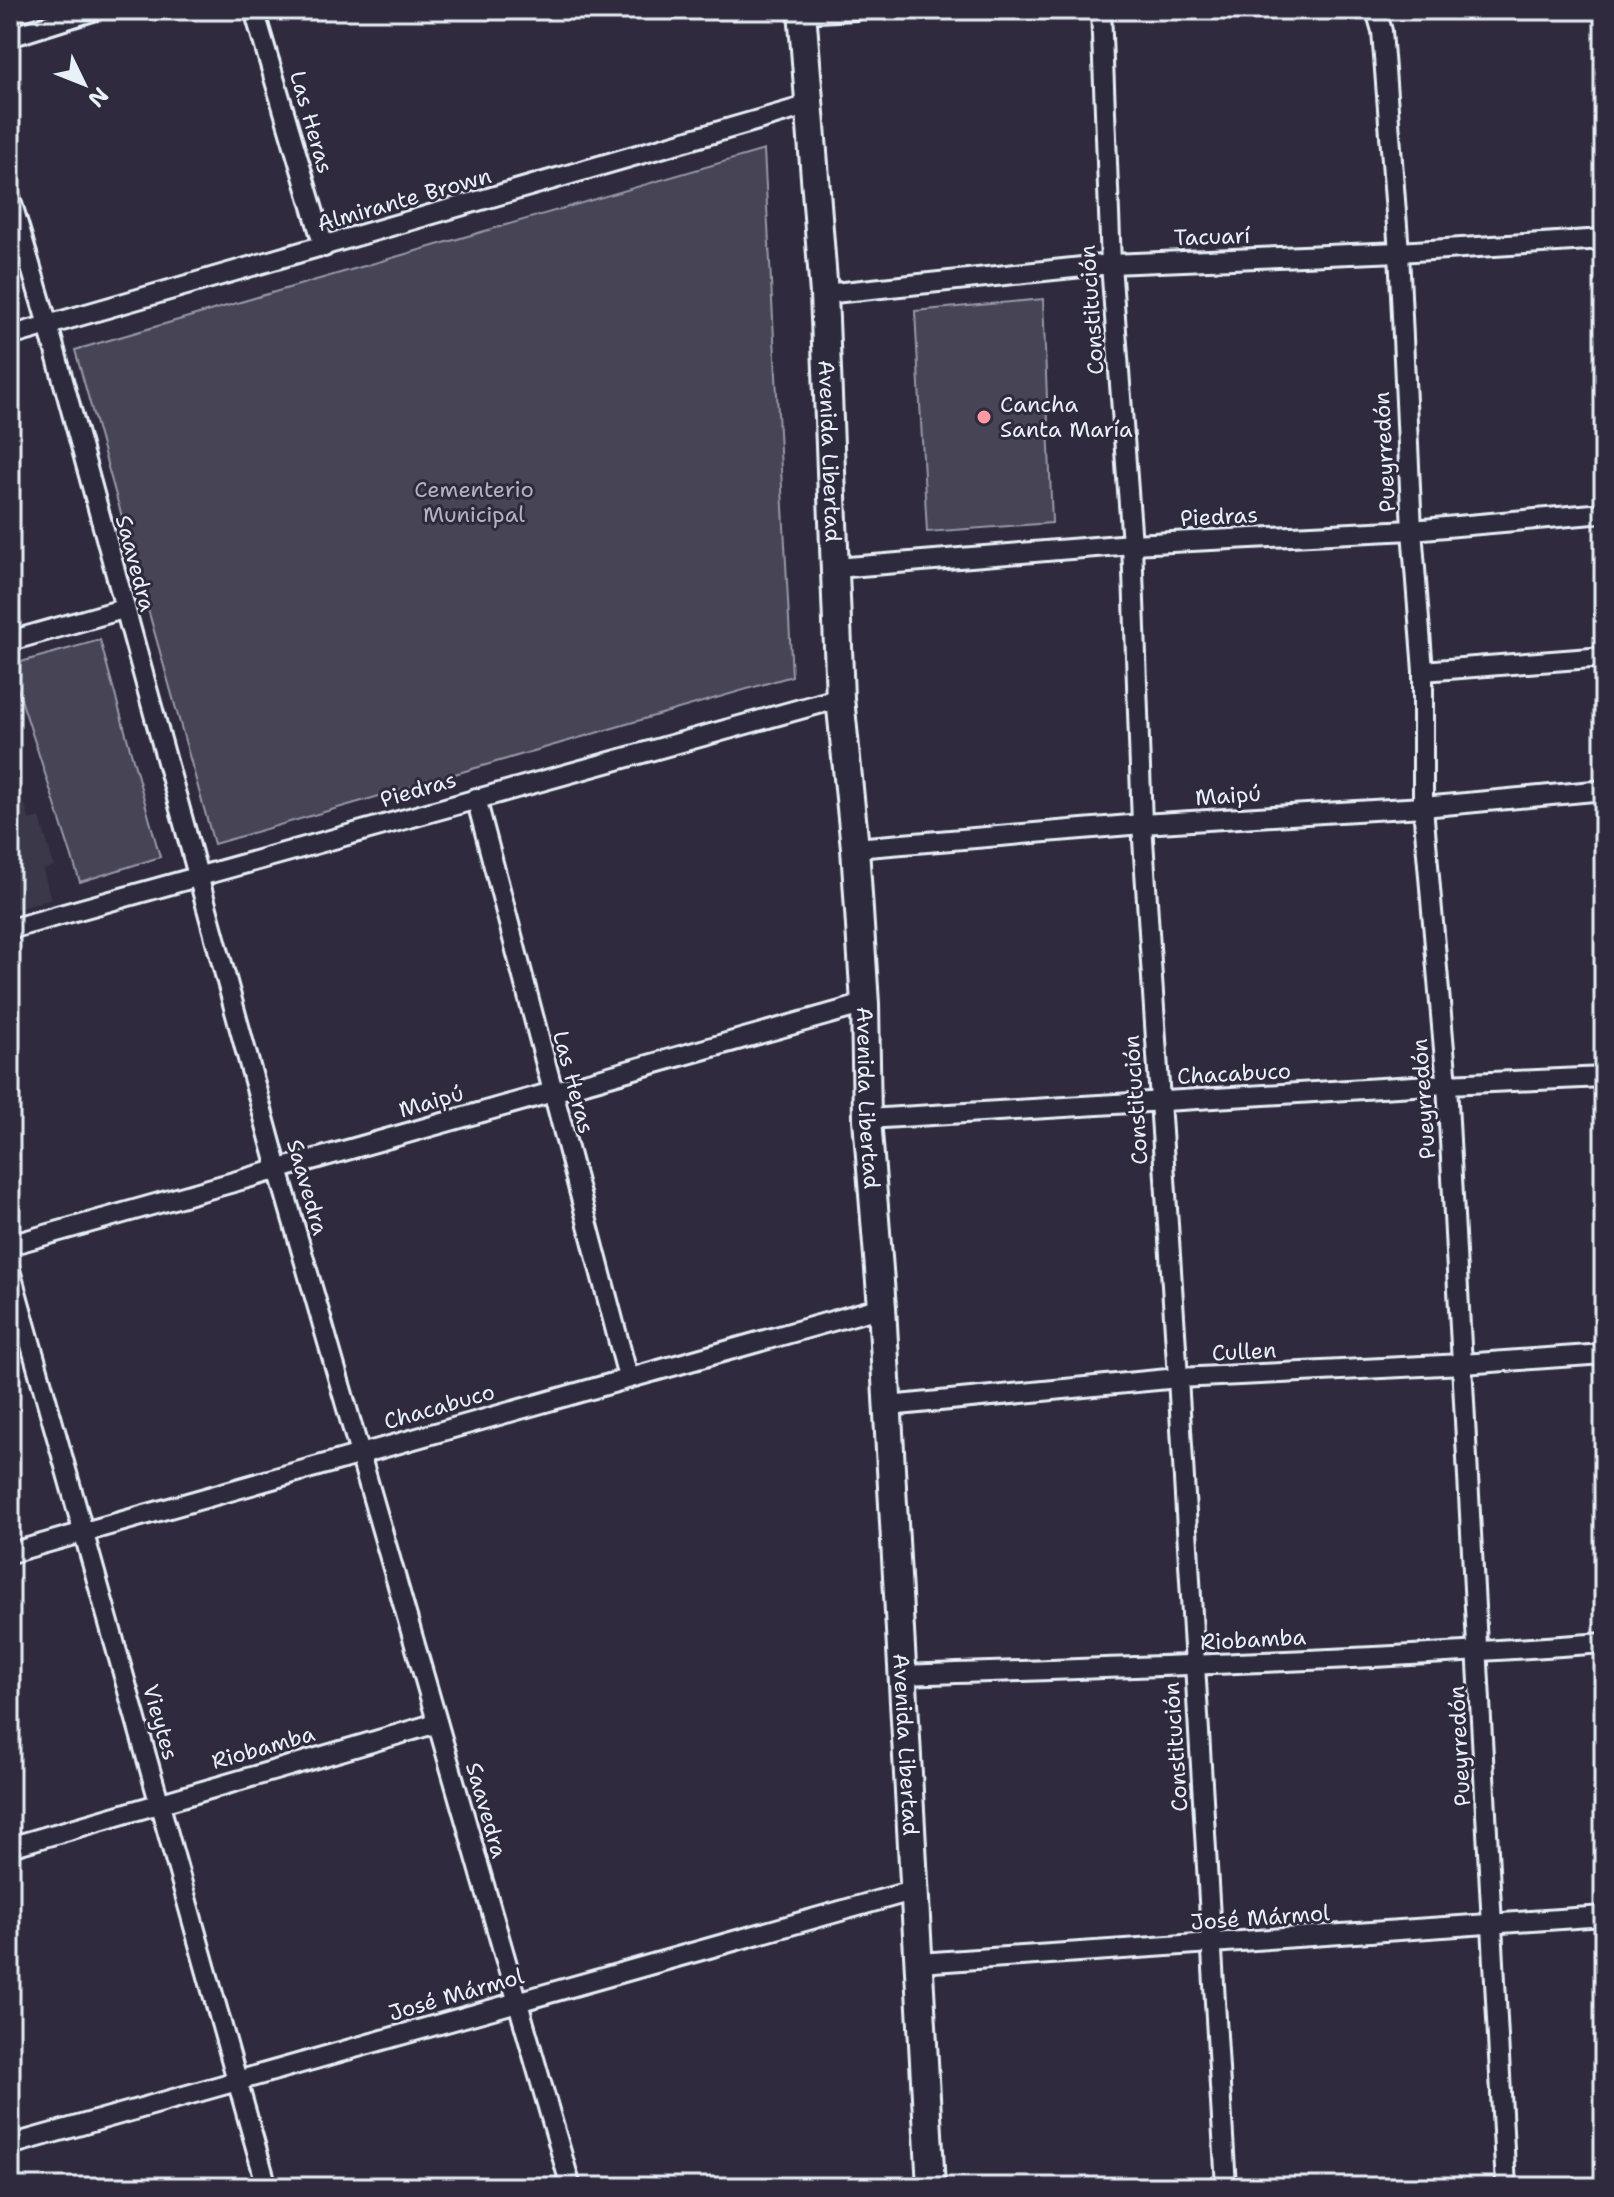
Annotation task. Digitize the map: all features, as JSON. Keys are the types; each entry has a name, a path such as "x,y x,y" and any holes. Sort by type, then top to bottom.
{"main road":[{"name":"Avenida Libertad","path":"802,12 824,294 840,698 855,848 865,1004 867,1119 888,1406 931,2187"}],"street":[{"path":"10,37 96,10"},
{"name":"Las Heras","path":"254,10 324,247"},
{"path":"802,12 855,10"},
{"name":"Constitución","path":"1101,10 1111,264 1132,544 1142,824 1226,2187"},
{"name":"Pueyrredón","path":"1376,10 1382,31 1399,252 1412,530 1423,671 1423,807 1447,1084 1506,2187"},
{"name":"Almirante Brown","path":"10,336 810,105"},
{"name":"Saavedra","path":"10,197 48,325 278,1169 571,2187"},
{"name":"Tacuarí","path":"824,294 1111,264 1399,252 1604,239"},
{"name":"Piedras","path":"836,568 1132,544 1412,530 1604,513"},
{"path":"10,641 123,609"},
{"path":"1423,671 1604,657"},
{"name":"Piedras","path":"10,929 840,698"},
{"name":"Maipú","path":"855,848 1142,824 1423,807 1604,790"},
{"name":"Las Heras","path":"476,798 628,1377"},
{"name":"Maipú","path":"10,1245 865,1004"},
{"name":"Chacabuco","path":"867,1119 1604,1077"},
{"name":"Vieytes","path":"10,1270 267,2187"},
{"name":"Chacabuco","path":"10,1553 882,1307"},
{"name":"Cullen","path":"888,1406 1178,1378 1604,1354"},
{"name":"Riobamba","path":"903,1675 1479,1652 1604,1643"},
{"name":"Riobamba","path":"10,1847 437,1723"},
{"name":"José Mármol","path":"10,2145 915,1890"},
{"name":"José Mármol","path":"919,1963 1604,1916"}],"shaded area":[{"path":"25,804 29,820 40,817 54,866 43,870 51,899 10,911 10,808"}],"green space":[{"name":"Cementerio Municipal","path":"764,150 792,676 214,844 75,350"},
{"name":"Cancha Santa María","path":"1043,299 1052,523 927,532 915,311"},
{"path":"100,640 160,857 80,882 10,665"}],"place":[{"name":"Cancha Santa María","path":"984,417"}]}
